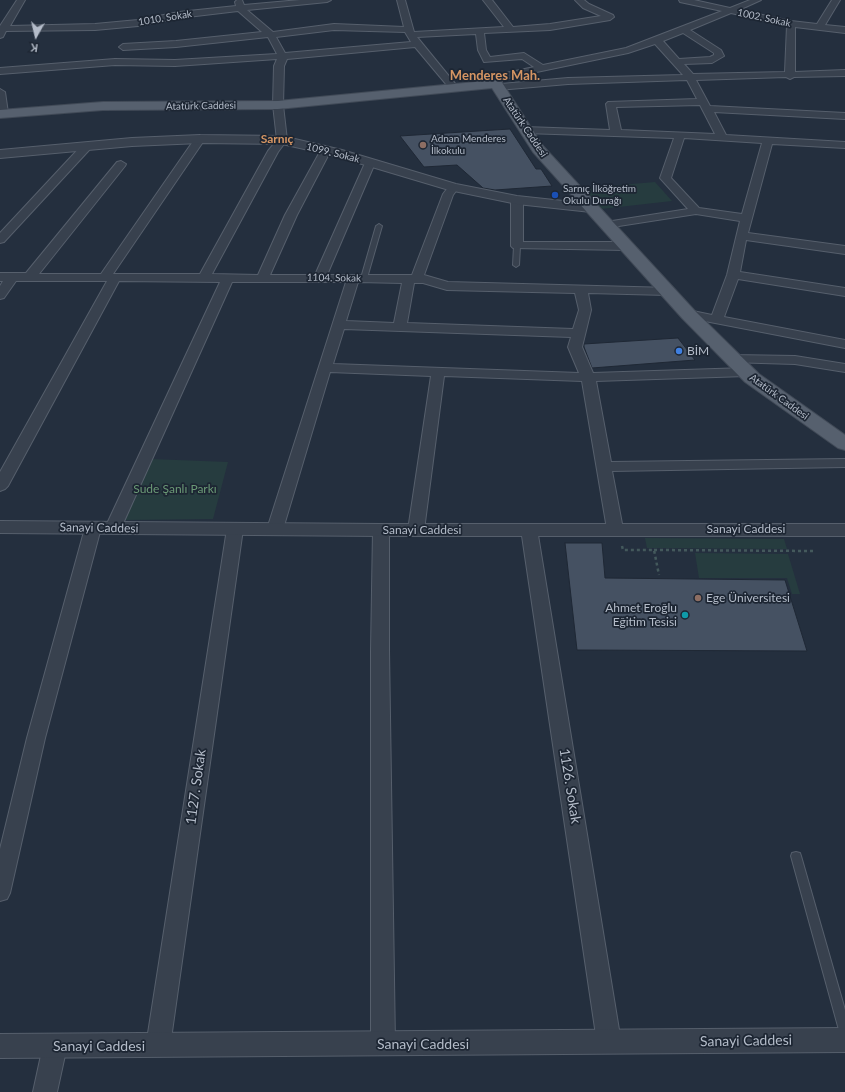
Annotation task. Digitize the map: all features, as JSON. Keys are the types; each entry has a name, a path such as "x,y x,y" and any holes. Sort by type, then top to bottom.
{"main road":[{"name":"Atatürk Caddesi","path":"2,113 104,106 278,105 497,85 538,149 590,208 688,314 752,378 845,444"}],"street":[{"path":"1,31 22,0"},
{"name":"1010. Sokak","path":"1,31 95,27 138,23 239,4 327,0"},
{"path":"401,0 409,32 417,44 454,88"},
{"path":"487,0 498,12 510,30"},
{"path":"123,47 176,44 334,27 409,32 480,32 550,27 610,17 586,6 579,0"},
{"name":"1002. Sokak","path":"683,0 792,24 845,30"},
{"path":"757,0 628,50 500,77 497,85 568,81 690,77 790,76 845,73"},
{"path":"820,27 836,0"},
{"path":"239,4 270,34 283,57"},
{"path":"790,76 792,24"},
{"path":"677,62 712,60 719,56 718,52 683,29"},
{"path":"480,32 482,50 487,60 524,56 541,68"},
{"path":"657,40 690,77 722,137"},
{"path":"0,71 115,62 201,62 283,57 417,44"},
{"path":"205,277 273,151 282,140 278,105 279,66 283,57"},
{"path":"0,92 2,113"},
{"path":"616,133 611,104 705,106 845,116"},
{"path":"525,130 680,135 845,145"},
{"path":"680,135 664,178 696,211"},
{"path":"0,486 110,277 200,139"},
{"name":"1099. Sokak","path":"0,154 132,142 200,139 282,140 326,150 454,187 517,200 590,208"},
{"path":"717,320 733,275 741,236 768,140"},
{"path":"0,240 87,146"},
{"path":"263,277 291,215 326,150"},
{"path":"320,278 370,163"},
{"path":"30,277 120,164"},
{"path":"400,327 413,279 448,194 454,187"},
{"path":"517,200 517,246 625,246"},
{"path":"606,225 696,211 746,218"},
{"path":"741,236 845,250"},
{"path":"733,275 845,292"},
{"path":"0,295 6,277"},
{"name":"1104. Sokak","path":"6,277 263,277 424,279 446,286 667,291"},
{"path":"113,528 228,277"},
{"path":"275,529 338,325 358,278"},
{"path":"581,289 585,310 576,347 588,377 617,529"},
{"path":"688,314 845,344"},
{"path":"338,325 579,333"},
{"path":"733,359 795,360 845,368"},
{"path":"325,368 588,377 746,372"},
{"path":"416,530 438,372"},
{"path":"604,467 845,463"},
{"path":"0,893 36,738 93,528"},
{"name":"Sanayi Caddesi","path":"1,529 845,530"},
{"name":"1127. Sokak","path":"158,1046 235,529"},
{"name":"1126. Sokak","path":"529,529 609,1042"},
{"path":"381,530 380,651 383,1044"},
{"name":"Sanayi Caddesi","path":"0,1046 845,1040"},
{"path":"45,1092 55,1046"}],"lane":[{"path":"358,278 379,226"},
{"path":"516,265 517,246"},
{"path":"796,856 845,1030"}],"path":[{"path":"617,529 623,550 814,551"},
{"path":"654,550 659,575"}],"green space":[{"path":"655,182 672,201 601,209 584,188"},
{"name":"Sude Şanlı Parkı","path":"151,459 228,462 213,519 123,520"},
{"path":"645,538 784,539 787,549 647,548"},
{"path":"695,553 788,554 800,594 792,594 787,578 699,578"}],"building":[{"path":"510,129 536,169 541,169 552,186 495,190 483,188 457,165 424,167 400,136"},
{"path":"678,338 695,360 592,368 584,347 584,344"},
{"name":"Ahmet Eroğlu Eğitim Tesisi","path":"565,543 602,543 605,578 785,580 807,651 577,650"}],"place":[{"name":"Adnan Menderes İlkokulu","path":"423,145"},
{"name":"Sarnıç İlköğretim Okulu Durağı","path":"555,195"},
{"name":"BİM","path":"679,351"},
{"name":"Ege Üniversitesi","path":"698,598"},
{"name":"Ahmet Eroğlu Eğitim Tesisi","path":"685,615"}],"district":[{"name":"Menderes Mah.","path":"495,76"},
{"name":"Sarnıç","path":"277,139"}]}
